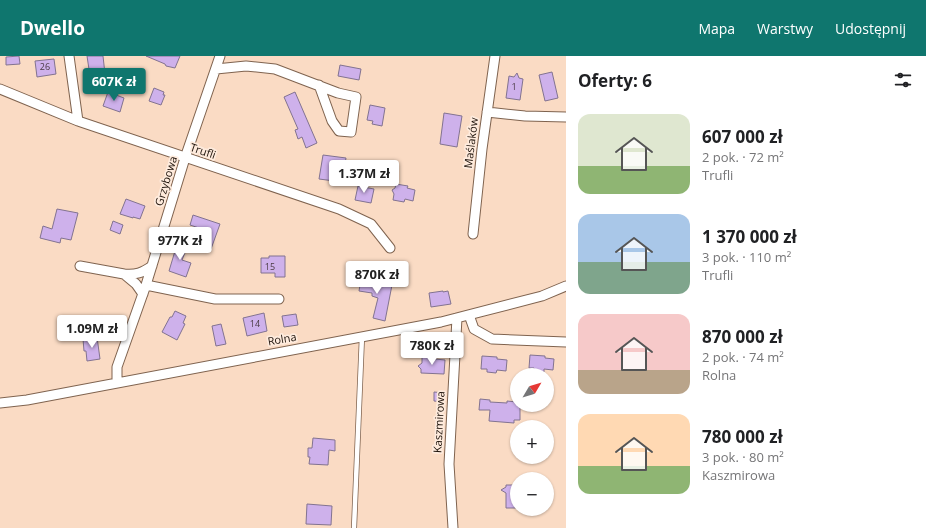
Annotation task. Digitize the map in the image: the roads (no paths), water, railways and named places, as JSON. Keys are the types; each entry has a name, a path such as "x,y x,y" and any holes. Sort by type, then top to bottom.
{"street":[{"path":"69,56 78,121"},
{"name":"Grzybowa","path":"117,382 117,367 152,266 185,158 220,56"},
{"name":"Maślaków","path":"472,234 495,56"},
{"path":"216,69 246,66 275,69 319,85 338,93 356,97 352,132 339,131 332,121 319,85"},
{"name":"Trufli","path":"0,89 78,121 339,210 371,224 390,248"},
{"path":"487,112 525,116 566,117"},
{"path":"80,266 134,275 144,272 152,266"},
{"path":"124,274 144,290 215,299 279,299"},
{"name":"Rolna","path":"0,403 27,400 441,322 542,296 566,286"},
{"path":"469,315 474,329 492,339 566,342"},
{"name":"Kaszmirowa","path":"453,528 449,464 457,318"}],"lane":[{"path":"354,528 362,336"}]}
